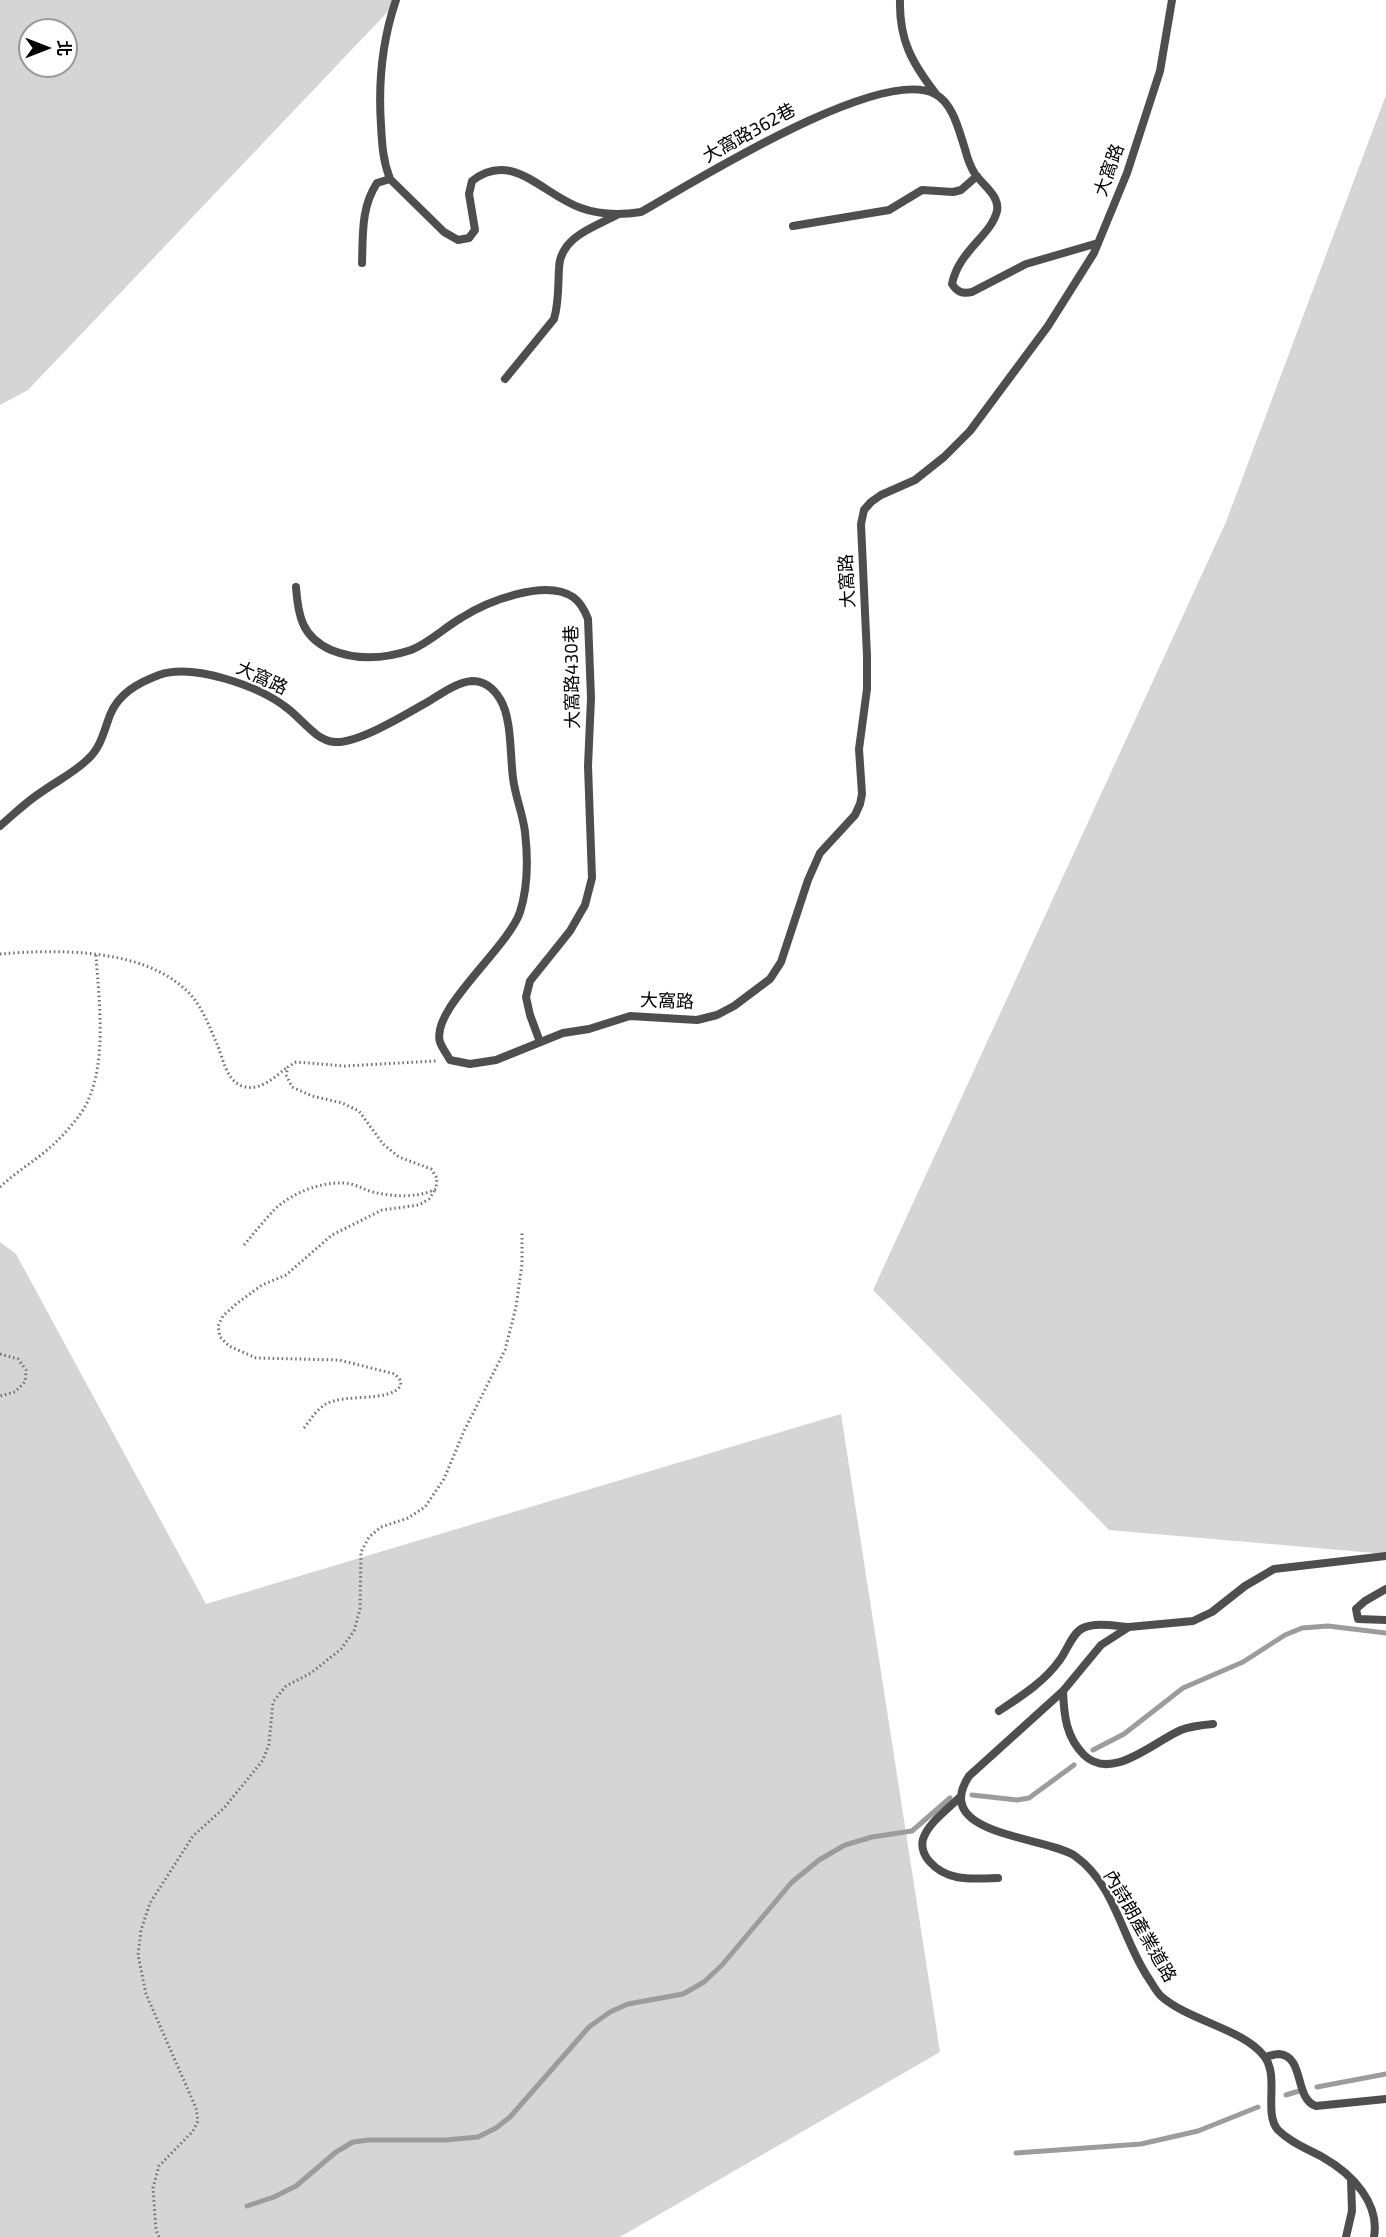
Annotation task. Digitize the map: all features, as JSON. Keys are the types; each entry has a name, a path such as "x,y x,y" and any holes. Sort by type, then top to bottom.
{"lane":[{"path":"362,262 364,222 369,194 377,183 390,180 383,160 379,92 382,53 396,0"},
{"path":"900,0 902,35 921,74 948,107 969,162 977,176 997,200 997,211 992,223 965,254 955,270 952,284 956,291 964,294 972,292 1026,264 1098,243"},
{"name":"大窩路","path":"0,826 40,792 86,762 97,750 111,712 122,697 132,687 161,674 188,670 220,677 284,705 319,738 334,742 347,741 373,731 409,713 450,688 472,681 489,686 502,701 508,726 513,782 525,831 526,885 520,913 507,938 453,1003 441,1021 439,1040 450,1060 470,1064 496,1060 563,1033 589,1029 630,1016 697,1020 717,1015 735,1006 770,979 781,962 808,880 820,853 855,815 860,804 862,794 859,749 867,690 861,524 864,510 880,495 915,480 944,457 970,431 1048,326 1094,253 1126,173 1160,71 1172,0"},
{"name":"大窩路362巷","path":"390,180 444,232 458,240 469,238 474,230 470,194 472,181 483,172 501,169 516,172 581,208 618,215 641,212 823,112 900,89 918,89 936,94"},
{"path":"793,226 889,210 922,190 953,192 962,190 977,176"},
{"path":"506,379 554,319 557,309 561,253 569,242 581,234 618,215"},
{"name":"大窩路430巷","path":"296,587 298,613 309,635 326,647 345,655 382,658 414,649 488,602 539,590 558,591 573,597 588,619 591,698 588,766 592,878 585,905 570,931 530,981 526,997 540,1042"},
{"path":"999,1711 1046,1676 1059,1663 1078,1630 1086,1626 1129,1627 1192,1621 1212,1612 1250,1582 1274,1569 1386,1556"},
{"path":"1386,1589 1356,1609 1358,1619 1386,1620"},
{"path":"998,1878 965,1879 948,1876 930,1863 923,1853 922,1841 931,1825 961,1801 962,1788 969,1776 1063,1691 1110,1637 1129,1627"},
{"path":"1063,1691 1064,1715 1069,1736 1075,1746 1091,1762 1106,1765 1124,1761 1180,1730 1213,1724"},
{"name":"內詩朗產業道路","path":"961,1801 976,1822 991,1830 1047,1844 1074,1856 1094,1875 1114,1905 1130,1948 1161,1996 1192,2017 1251,2044 1265,2057"},
{"path":"1374,2237 1375,2221 1364,2191 1327,2160 1289,2140 1276,2127 1272,2111 1271,2073 1265,2057 1280,2054 1288,2057 1295,2066 1304,2098 1308,2104 1316,2106 1386,2099"},
{"path":"1346,2237 1352,2211 1351,2178"}],"path":[{"path":"0,954 38,951 96,955 133,961 167,976 188,992 201,1009 231,1079 243,1086 257,1087 270,1081 296,1062 345,1066 400,1065 450,1060"},
{"path":"0,1187 56,1142 81,1112 92,1089 98,1059 99,1031 96,955"},
{"path":"288,1067 286,1076 292,1087 312,1096 342,1103 358,1111 383,1144 399,1157 431,1169 437,1178 436,1189 429,1199 420,1205 382,1210 332,1235 286,1275 262,1285 223,1316 218,1326 220,1337 228,1346 256,1358 339,1360 395,1374 400,1380 401,1385 398,1391 389,1394 328,1402 320,1408 304,1428"},
{"path":"244,1245 276,1208 321,1185 339,1183 372,1192 406,1196 426,1194 436,1189"},
{"path":"159,2237 156,2230 153,2188 159,2166 193,2131 198,2121 196,2108 146,1995 138,1955 141,1930 150,1903 193,1836 224,1808 263,1760 269,1744 273,1702 286,1686 311,1673 341,1649 354,1630 360,1609 361,1552 369,1537 381,1527 408,1518 425,1507 444,1479 464,1431 505,1350 516,1307 522,1264 522,1233"},
{"path":"0,1354 18,1359 26,1370 25,1382 15,1392 0,1396"}],"shaded area":[{"path":"0,0 399,0 28,390 0,405"},
{"path":"1386,95 1386,1554 1109,1530 873,1290 1226,522"},
{"path":"0,1242 16,1254 206,1604 841,1414 940,2052 620,2237 0,2237"}],"waterway":[{"path":"1093,1750 1124,1734 1183,1688 1243,1662 1285,1635 1302,1628 1328,1626 1386,1633"},
{"path":"972,1795 1017,1800 1029,1798 1074,1765"},
{"path":"247,2206 274,2197 296,2186 336,2152 353,2142 478,2137 496,2128 510,2117 589,2027 610,2012 628,2004 683,1994 704,1982 722,1965 792,1882 819,1860 845,1845 872,1837 912,1831 950,1798"},
{"path":"1317,2087 1386,2074"},
{"path":"1286,2095 1299,2091"},
{"path":"1016,2153 1141,2144 1198,2131 1258,2107"}]}
